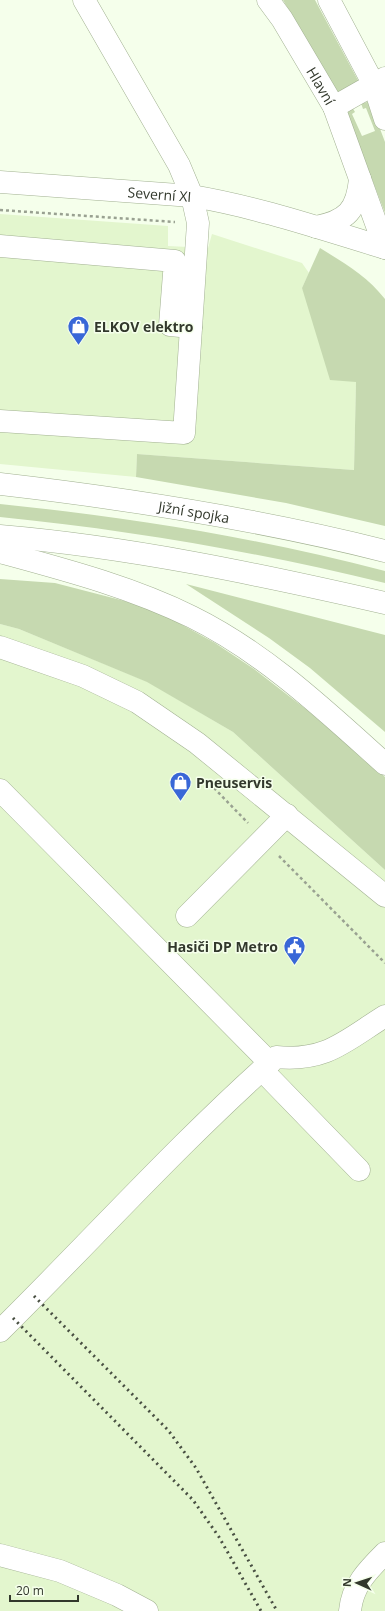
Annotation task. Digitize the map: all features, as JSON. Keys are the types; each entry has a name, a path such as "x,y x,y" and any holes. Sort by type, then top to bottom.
{"main road":[{"path":"0,421 184,433 198,223 192,196 179,165 84,0"},
{"name":"Hlavní","path":"268,0 282,19 334,107 385,248"},
{"path":"329,0 379,82 385,119"},
{"path":"334,107 379,82"},
{"name":"Severní XI","path":"316,227 340,221 348,214 359,195 360,179"},
{"name":"Severní XI","path":"0,182 192,196 218,200 385,248"},
{"path":"0,246 175,261 170,325 191,327"},
{"name":"Jižní spojka","path":"0,484 80,493 177,507 273,524 385,551"},
{"path":"0,536 104,548 192,562 281,579 385,603"},
{"path":"0,552 98,579 163,603 193,617 219,632 278,672 385,764"},
{"path":"0,647 83,676 137,702 198,742 385,896"},
{"path":"0,790 266,1066 359,1170"},
{"path":"186,916 287,815"},
{"path":"0,1331 156,1174 276,1057 292,1059 314,1057 331,1051 385,1016"},
{"path":"350,1611 353,1595 363,1575 385,1553"},
{"path":"0,1555 60,1571 117,1595 147,1611"}],"path":[{"path":"0,210 198,223"},
{"path":"211,785 263,840 385,963"}],"shaded area":[{"path":"283,0 315,0 360,84 340,94 335,89"},
{"path":"368,102 371,105 385,142 385,213 347,114 348,110 352,107 355,112 352,114 362,136 375,131 366,108 363,109 361,103"},
{"path":"0,214 168,226 168,246 208,248 212,234 302,263 309,273 302,288 356,382 354,470 137,454 136,477 0,464"},
{"path":"320,248 371,283 385,299 385,526 286,503 136,477 137,454 354,470 356,382 330,380 302,288"},
{"path":"0,504 145,522 290,548 385,571 385,583 290,561 194,543 97,528 0,517"},
{"path":"0,579 55,583 140,605 177,622 215,643 254,669 307,710 385,777 385,870 233,732 147,682 19,629 0,624"},
{"path":"186,584 385,635 385,732 310,668 269,638"},
{"path":"0,624 19,629 148,682 233,732 385,870 385,1611 0,1611"}],"railway":[{"path":"34,1296 168,1430 196,1468 277,1611"},
{"path":"13,1318 193,1500 219,1537 261,1611"}],"place":[{"name":"ELKOV elektro","path":"79,346"},
{"name":"Pneuservis","path":"181,802"},
{"name":"Hasiči DP Metro","path":"294,966"}]}
